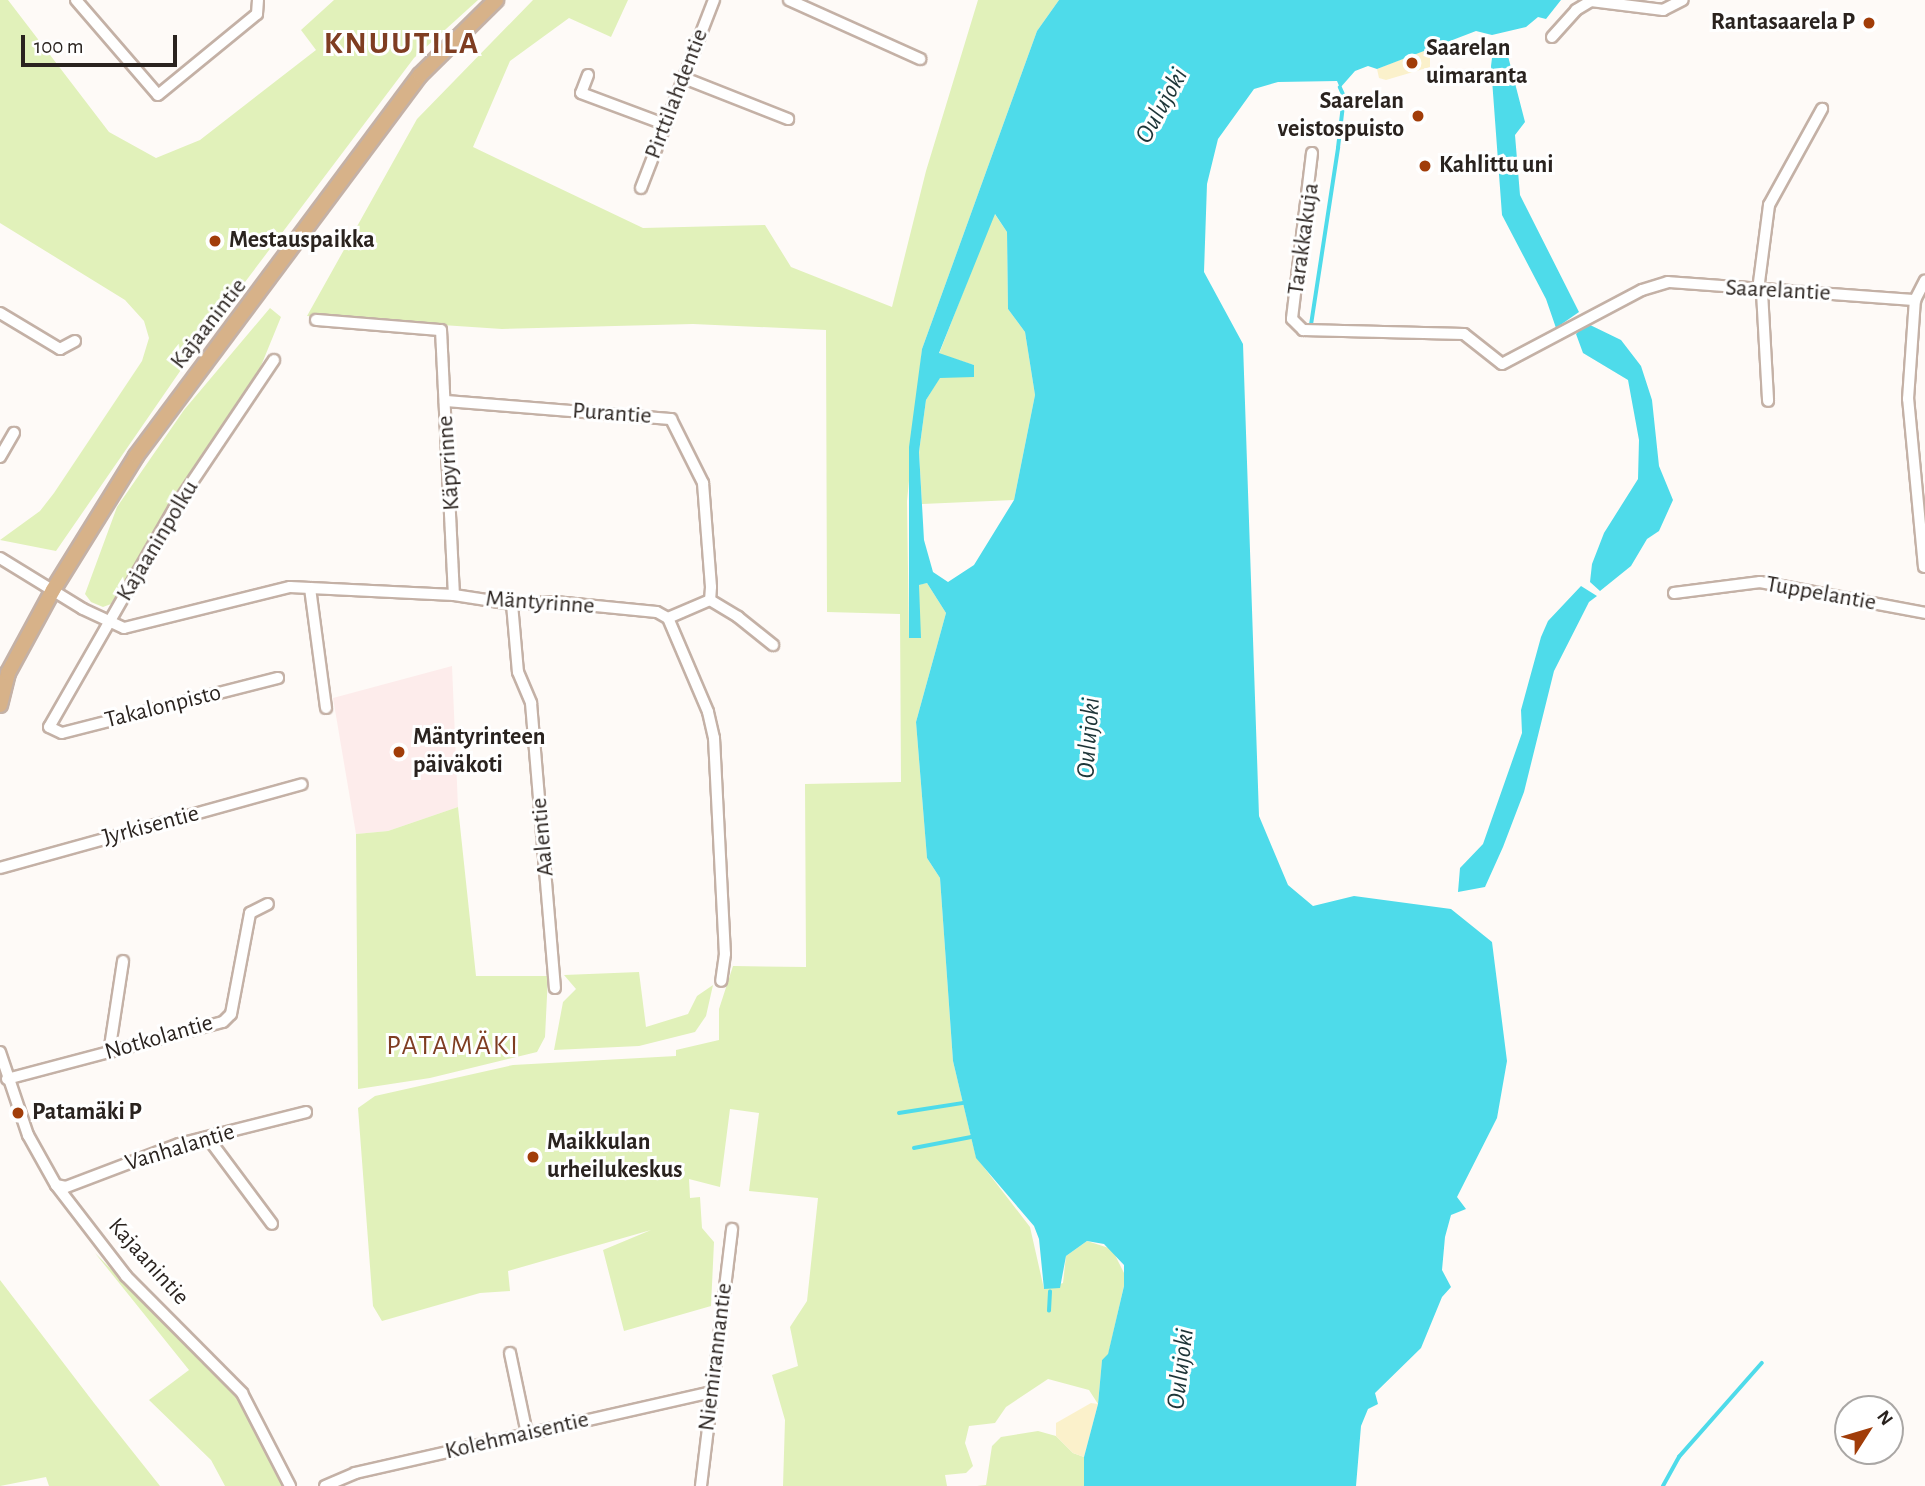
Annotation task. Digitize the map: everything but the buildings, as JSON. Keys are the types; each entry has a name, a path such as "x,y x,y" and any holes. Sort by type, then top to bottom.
{"main road":[{"name":"Kajaanintie","path":"0,705 8,673 53,590 136,456 420,75 467,24 496,0"}],"street":[{"path":"76,0 158,95 257,13 258,0"},
{"name":"Pirttilahdentie","path":"641,188 714,0"},
{"path":"789,0 920,59"},
{"path":"1552,37 1576,10 1591,1 1663,10 1683,0"},
{"path":"589,75 581,93 664,124"},
{"path":"684,78 788,119"},
{"path":"1768,401 1760,291 1769,205 1822,109"},
{"name":"Tarakkakuja","path":"1294,324 1312,153"},
{"path":"1924,567 1908,399 1914,300 1925,280"},
{"name":"Saarelantie","path":"1294,324 1303,330 1336,332 1464,334 1502,364 1642,290 1668,282 1760,291 1914,300"},
{"path":"0,313 60,349 75,341"},
{"name":"Käpyrinne","path":"316,320 441,330 454,595"},
{"name":"Kajaaninpolku","path":"48,727 174,509 274,360"},
{"name":"Purantie","path":"445,401 671,419 703,483 709,600"},
{"path":"0,457 14,433"},
{"name":"Mäntyrinne","path":"0,558 109,623 124,628 152,624 290,587 454,595 512,604 644,610 668,618"},
{"name":"Tuppelantie","path":"1674,593 1760,582 1925,613"},
{"path":"310,588 326,708"},
{"path":"721,981 725,954 714,738 668,618 709,600 738,617 773,645"},
{"name":"Aalentie","path":"512,604 519,671 531,703 555,988"},
{"name":"Takalonpisto","path":"48,727 62,733 278,678"},
{"name":"Jyrkisentie","path":"0,868 302,785"},
{"name":"Notkolantie","path":"7,1079 223,1022 231,1014 250,913 268,904"},
{"path":"108,1053 122,961"},
{"name":"Kajaanintie","path":"0,1052 28,1135 56,1185 126,1276 243,1393 290,1486"},
{"name":"Vanhalantie","path":"56,1185 66,1187 208,1138 306,1112"},
{"path":"208,1138 272,1224"},
{"name":"Niemirannantie","path":"701,1486 732,1229"},
{"path":"510,1353 527,1434"},
{"name":"Kolehmaisentie","path":"325,1486 355,1473 712,1392"}],"shaded area":[{"name":"Mäntyrinteen päiväkoti","path":"452,666 458,807 388,831 356,834 333,698"}],"green space":[{"path":"0,0 8,0 109,132 156,158 200,140 316,50 301,30 334,0 478,0 414,58 205,335 56,551 0,540 40,511 54,493 142,361 149,338 144,321 125,300 0,223"},
{"path":"533,0 628,0 611,37 569,18 510,61 473,147 643,228 765,225 791,267 892,307 926,171 978,0 1059,0 1037,31 922,349 907,501 909,638 920,638 918,585 927,583 946,613 916,722 927,858 940,878 953,1061 976,1157 1030,1227 1044,1289 1063,1283 1066,1256 1087,1241 1112,1249 1126,1277 1108,1355 1102,1360 1098,1404 1089,1390 1048,1379 1006,1407 995,1423 969,1426 965,1443 973,1466 966,1473 945,1475 947,1486 783,1486 785,1420 772,1375 798,1366 790,1327 807,1301 818,1198 749,1191 759,1113 730,1109 720,1187 689,1179 690,1198 700,1197 702,1228 714,1242 711,1306 624,1331 603,1250 651,1230 508,1271 510,1291 480,1293 382,1321 373,1306 358,1108 375,1096 513,1065 676,1056 676,1050 719,1040 719,1009 733,966 806,967 805,784 901,782 900,614 827,612 826,330 693,324 502,329 307,316 417,119"},
{"path":"994,213 1007,232 1008,309 1025,332 1035,395 1014,500 922,504 919,452 926,400 940,377 974,376 974,365 939,354"},
{"path":"270,308 281,317 254,383 182,485 111,604 103,607 91,602 85,594 117,507 184,410"},
{"path":"458,807 476,976 548,976 545,1037 537,1052 430,1078 358,1089 356,834 388,831"},
{"path":"639,972 646,1027 688,1014 697,996 713,985 706,1016 695,1032 639,1046 554,1050 563,1002 576,989 564,975"},
{"path":"95,1253 240,1399 283,1486 225,1486 211,1460 149,1400 189,1370"},
{"path":"0,1280 160,1486 49,1486 46,1477 0,1486"},
{"path":"1038,1431 1056,1436 1073,1453 1084,1457 1084,1486 977,1486 986,1485 992,1446 1001,1437"}],"sand":[{"name":"Saarelan uimaranta","path":"1430,48 1430,67 1386,80 1379,78 1377,69"},
{"path":"1091,1403 1098,1404 1084,1457 1073,1453 1056,1436 1056,1423"}],"water":[{"name":"Oulujoki","path":"1059,0 1561,0 1546,19 1538,17 1526,27 1492,35 1476,31 1377,69 1368,66 1355,71 1340,88 1337,81 1278,82 1254,89 1218,139 1207,184 1204,272 1243,344 1259,816 1288,885 1313,906 1354,896 1451,909 1492,942 1507,1061 1497,1118 1457,1197 1466,1209 1451,1215 1445,1237 1442,1270 1451,1287 1442,1297 1421,1348 1375,1393 1378,1404 1368,1409 1361,1426 1356,1486 1084,1486 1084,1457 1098,1404 1102,1360 1108,1354 1124,1286 1124,1265 1104,1244 1087,1241 1066,1256 1060,1288 1044,1289 1039,1239 1034,1226 976,1158 953,1061 940,878 927,858 916,722 946,613 927,583 919,585 921,638 909,638 909,447 922,349 1037,31","holes":["995,214 1007,232 1008,309 1025,332 1035,395 1014,500 974,565 948,582 933,572 924,540 919,452 926,400 940,378 974,377 974,365 939,353"]},
{"path":"1508,56 1525,122 1515,135 1520,195 1579,312 1556,328 1546,299 1502,215 1491,66 1492,58"},
{"path":"1586,323 1621,340 1641,366 1652,400 1659,466 1673,500 1659,531 1647,539 1631,566 1600,591 1590,582 1592,564 1604,533 1638,479 1639,440 1628,380 1583,353 1576,334"},
{"path":"1581,586 1597,596 1589,602 1554,671 1524,792 1503,847 1485,887 1458,892 1460,868 1483,844 1522,733 1521,710 1541,637 1548,621"}],"waterway":[{"path":"1311,325 1338,148 1344,97 1340,88"},
{"path":"899,1113 963,1103"},
{"path":"914,1148 971,1137"},
{"path":"1049,1311 1050,1292"},
{"path":"1663,1486 1679,1457 1762,1363"}],"place":[{"name":"Rantasaarela P","path":"1869,23"},
{"name":"Saarelan uimaranta","path":"1412,63"},
{"name":"Saarelan veistospuisto","path":"1418,116"},
{"name":"Kahlittu uni","path":"1425,166"},
{"name":"Mestauspaikka","path":"215,241"},
{"name":"Mäntyrinteen päiväkoti","path":"399,752"},
{"name":"Patamäki P","path":"18,1113"},
{"name":"Maikkulan urheilukeskus","path":"533,1157"}],"district":[{"name":"KNUUTILA","path":"402,43"},
{"name":"PATAMÄKI","path":"453,1046"}]}
